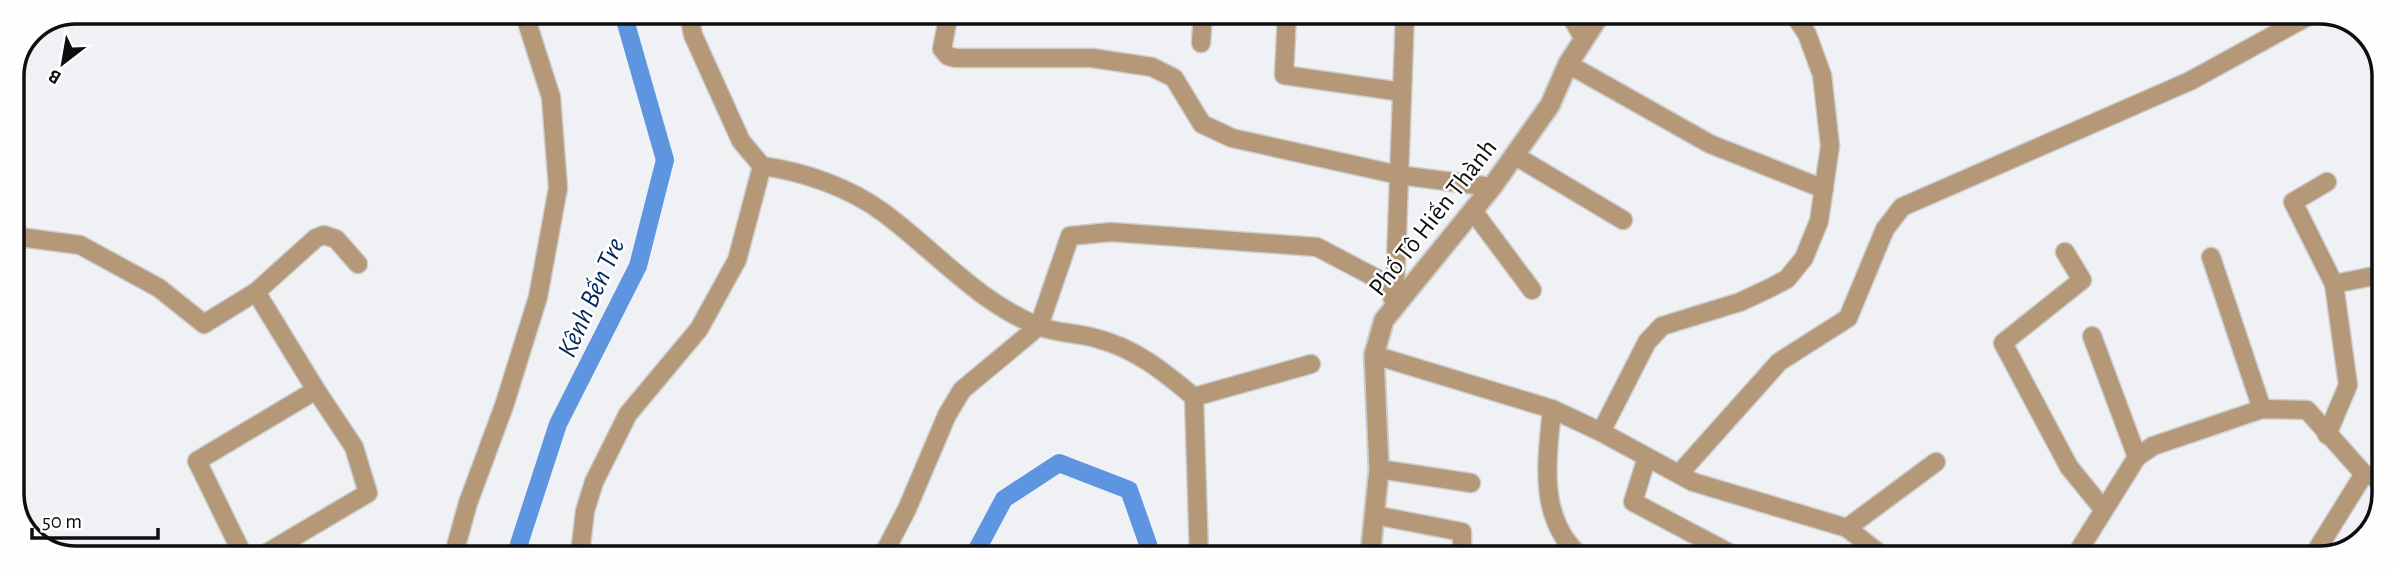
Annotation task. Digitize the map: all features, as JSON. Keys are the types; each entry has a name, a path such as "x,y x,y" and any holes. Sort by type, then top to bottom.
{"street":[{"path":"456,546 538,297 558,188 551,97 528,24"},
{"path":"691,24 693,34 741,142 762,166 791,170 827,182 883,212 980,293 1039,326 1123,345 1160,368 1194,397 1199,546"},
{"path":"947,24 942,49 948,56 1092,58 1152,66 1174,78 1202,124 1214,132 1399,175 1492,187"},
{"path":"1201,43 1202,24"},
{"path":"1286,24 1284,75 1402,92"},
{"path":"1384,320 1395,288 1405,24"},
{"path":"1576,24 1584,38"},
{"name":"Phố Tô Hiến Thành","path":"1371,546 1378,469 1374,355 1384,320 1492,187 1549,105 1568,64 1594,24"},
{"path":"1601,432 1647,342 1662,326 1740,302 1787,279 1804,258 1819,221 1830,146 1822,75 1807,34 1800,24"},
{"path":"1679,474 1779,362 1848,318 1885,229 1902,207 2190,81 2292,24"},
{"path":"1568,64 1710,144 1824,189"},
{"path":"1514,155 1623,220"},
{"path":"581,546 584,511 594,482 628,414 698,329 737,260 762,166"},
{"path":"2327,182 2293,202 2334,284 2348,385 2327,435"},
{"path":"1473,211 1532,290"},
{"path":"888,546 907,509 947,415 962,390 1039,326 1070,236 1111,232 1317,247 1395,288"},
{"path":"24,238 80,245 159,288 204,324 256,292 316,238 324,235 335,239 358,264"},
{"path":"2066,252 2082,280 2003,343 2069,467 2104,510"},
{"path":"2211,257 2262,409"},
{"path":"2334,284 2372,276"},
{"path":"256,292 354,447 368,493 277,546"},
{"path":"2092,336 2137,457"},
{"path":"1374,355 1552,409 1601,432 1693,482 1847,528 1867,546"},
{"path":"1194,397 1311,364"},
{"path":"239,546 197,461 316,390"},
{"path":"1552,409 1546,473 1550,507 1556,526 1568,546"},
{"path":"2082,546 2137,457 2153,446 2262,409 2307,410 2364,474 2372,476"},
{"path":"1647,457 1633,502 1716,546"},
{"path":"1847,528 1936,462"},
{"path":"1378,469 1471,483"},
{"path":"2319,546 2364,474"},
{"path":"1374,515 1462,532 1462,546"}],"waterway":[{"name":"Kênh Bến Tre","path":"520,546 558,424 638,266 665,160 626,24"},
{"name":"Kênh Bến Tre","path":"979,546 1004,499 1059,463 1129,490 1149,546"}]}
